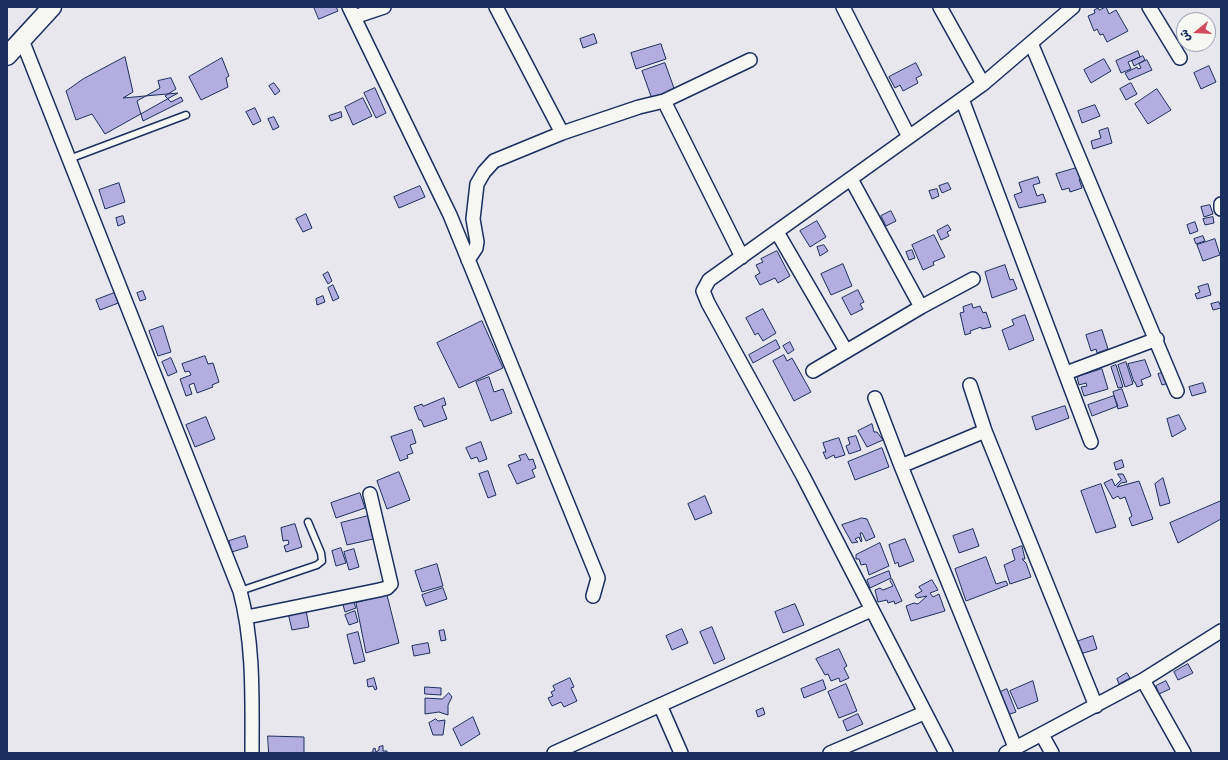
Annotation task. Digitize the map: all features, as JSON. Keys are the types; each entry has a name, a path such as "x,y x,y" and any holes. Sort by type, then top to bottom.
{"main road":[{"path":"7,56 52,7"}],"street":[{"path":"384,7 351,12 450,216 598,578 592,596"},
{"path":"496,7 562,133"},
{"path":"843,7 909,137"},
{"path":"940,7 983,84"},
{"path":"946,753 803,476 708,303 703,291 709,280 983,84 1073,7"},
{"path":"1149,7 1180,58"},
{"path":"22,40 240,591 247,617 252,674 252,753"},
{"path":"1031,42 1157,339 1177,391"},
{"path":"468,260 476,248 477,242 473,219 477,184 484,172 494,161 562,133 639,107 664,101 750,60"},
{"path":"962,99 1091,442"},
{"path":"664,101 742,257"},
{"path":"851,179 920,307"},
{"path":"1221,204 1221,209"},
{"path":"777,232 846,351"},
{"path":"813,371 920,307 973,278"},
{"path":"1066,373 1157,339"},
{"path":"970,385 985,431 1096,706"},
{"path":"875,398 1010,750 1042,735 1143,680 1221,631"},
{"path":"901,466 985,431"},
{"path":"247,617 387,588 391,584 370,494"},
{"path":"554,753 871,610"},
{"path":"1143,680 1184,753"},
{"path":"660,705 681,753"},
{"path":"830,753 924,713"},
{"path":"1042,735 1052,753"}],"lane":[{"path":"69,159 186,115"},
{"path":"240,591 317,565 322,561 321,553 308,522"}],"building":[{"path":"314,7 336,7 338,11 319,19"},
{"path":"1106,7 1109,14 1116,10 1128,31 1107,42 1103,34 1100,35 1097,29 1094,31 1088,16 1095,13 1094,10 1098,8 1099,10"},
{"path":"594,34 597,43 583,48 580,39"},
{"path":"661,44 666,59 636,69 631,53"},
{"path":"1138,51 1140,57 1128,62 1131,69 1121,73 1116,61"},
{"path":"1143,56 1145,60 1134,66 1132,61"},
{"path":"125,57 133,92 123,98 178,93 105,134 92,114 76,120 66,91 83,79"},
{"path":"222,58 229,76 226,78 228,87 201,100 189,77"},
{"path":"1104,59 1111,71 1091,83 1084,70"},
{"path":"1147,60 1152,70 1129,80 1125,73 1137,67 1138,69 1141,68 1139,64"},
{"path":"665,63 675,91 652,99 642,71"},
{"path":"916,63 922,75 916,78 918,83 903,91 900,85 895,88 889,77"},
{"path":"1209,66 1216,82 1201,89 1194,73"},
{"path":"171,78 176,89 165,96 171,102 181,97 183,101 143,121 137,101 160,88 158,81"},
{"path":"274,83 280,91 275,95 269,86"},
{"path":"1131,83 1137,94 1126,100 1120,89"},
{"path":"375,88 386,113 376,118 364,93"},
{"path":"1157,89 1171,110 1148,124 1135,104"},
{"path":"363,98 372,116 353,125 345,107"},
{"path":"1095,105 1100,116 1082,123 1078,111"},
{"path":"255,108 261,121 253,125 246,112"},
{"path":"341,112 342,117 331,121 329,116"},
{"path":"274,117 279,127 273,130 268,119"},
{"path":"1108,128 1112,143 1093,149 1091,141 1101,138 1099,131"},
{"path":"1080,167 1083,178 1079,179 1082,188 1070,192 1069,188 1062,190 1056,174"},
{"path":"1038,177 1040,183 1033,185 1037,196 1043,194 1046,202 1019,208 1014,195 1022,192 1019,183"},
{"path":"119,183 125,202 105,209 99,190"},
{"path":"948,183 951,189 942,193 939,186"},
{"path":"420,186 425,197 399,208 394,197"},
{"path":"937,189 939,196 932,199 929,191"},
{"path":"1210,205 1213,214 1204,217 1201,207"},
{"path":"891,211 896,221 886,226 881,216"},
{"path":"306,214 312,228 303,232 296,219"},
{"path":"123,216 125,223 118,226 116,218"},
{"path":"1213,217 1214,223 1205,225 1203,219"},
{"path":"817,221 826,237 810,247 800,231"},
{"path":"1195,222 1198,231 1190,234 1187,225"},
{"path":"948,225 951,230 947,232 949,236 941,240 937,231"},
{"path":"934,235 945,257 933,262 934,265 923,270 912,245"},
{"path":"1203,236 1205,241 1196,244 1194,239"},
{"path":"1215,239 1220,255 1203,261 1197,245"},
{"path":"824,245 828,251 820,256 817,247"},
{"path":"912,250 915,258 909,260 906,252"},
{"path":"777,251 790,276 778,283 775,278 760,285 755,276 760,273 756,265 763,262 761,259"},
{"path":"843,264 852,286 831,295 821,274"},
{"path":"1005,265 1010,280 1013,279 1017,289 992,298 985,272"},
{"path":"328,272 332,281 328,284 323,275"},
{"path":"1208,284 1211,295 1197,299 1195,294 1200,292 1198,287"},
{"path":"333,285 339,298 333,301 328,288"},
{"path":"858,290 864,302 860,304 863,309 851,315 842,298"},
{"path":"143,291 146,299 140,301 137,293"},
{"path":"117,292 121,302 100,310 96,300"},
{"path":"323,296 325,302 317,305 316,299"},
{"path":"1219,302 1221,308 1213,310 1211,304"},
{"path":"972,304 973,308 980,306 983,313 986,312 991,327 982,329 981,327 970,331 971,333 965,335 960,313 964,312 963,307"},
{"path":"763,309 776,333 763,341 758,333 755,335 746,318"},
{"path":"1025,315 1034,340 1009,350 1002,330 1014,325 1012,320"},
{"path":"482,321 503,368 459,388 437,343"},
{"path":"163,326 171,352 158,356 149,331"},
{"path":"1102,330 1108,349 1097,353 1096,349 1091,351 1086,335"},
{"path":"776,340 780,348 753,363 749,355"},
{"path":"790,342 794,350 788,354 783,346"},
{"path":"784,355 787,361 792,358 811,392 794,401 773,361"},
{"path":"205,356 208,364 213,363 219,382 212,385 213,387 197,393 194,383 189,385 192,394 186,396 180,379 191,375 189,371 185,372 182,364"},
{"path":"171,358 177,372 168,376 162,362"},
{"path":"1145,360 1151,376 1141,380 1143,385 1137,387 1128,364"},
{"path":"1126,362 1133,384 1125,387 1118,365"},
{"path":"1116,365 1123,387 1118,388 1111,367"},
{"path":"1102,369 1108,389 1084,396 1081,387 1087,386 1086,383 1079,385 1077,377"},
{"path":"1165,372 1169,383 1162,385 1158,374"},
{"path":"489,377 494,392 503,389 512,413 491,421 476,382"},
{"path":"1203,383 1206,392 1192,396 1189,387"},
{"path":"1122,389 1128,406 1118,409 1113,392"},
{"path":"1114,396 1118,406 1092,416 1088,405"},
{"path":"444,398 446,405 442,406 447,419 424,427 421,420 419,420 414,407 422,404 423,406"},
{"path":"1065,406 1069,418 1036,430 1032,417"},
{"path":"1179,415 1186,429 1172,437 1167,419"},
{"path":"206,417 215,439 195,447 186,425"},
{"path":"872,424 874,432 877,432 883,440 867,447 858,431"},
{"path":"412,430 416,443 410,445 413,453 407,455 408,458 400,461 391,437"},
{"path":"856,436 861,450 849,454 846,446 850,444 848,438"},
{"path":"839,438 845,455 835,458 834,455 826,459 823,452 826,452 823,443"},
{"path":"481,442 487,459 479,462 477,457 471,459 466,448"},
{"path":"882,448 889,467 855,480 848,462"},
{"path":"526,454 529,460 533,459 536,468 532,470 535,477 517,484 508,465 521,460 519,456"},
{"path":"1122,460 1124,467 1116,470 1114,463"},
{"path":"488,471 496,495 488,498 479,474"},
{"path":"399,472 410,500 387,509 377,481"},
{"path":"1118,474 1123,474 1127,482 1121,483 1117,487 1139,481 1153,519 1132,526 1129,518 1132,516 1125,497 1120,499 1118,496 1113,499 1104,483 1112,479 1115,486 1121,480"},
{"path":"1163,478 1170,503 1160,506 1155,484"},
{"path":"1101,484 1116,527 1096,533 1081,491"},
{"path":"360,493 365,508 336,518 331,503"},
{"path":"705,496 712,513 695,520 688,504"},
{"path":"1221,501 1221,519 1178,543 1170,523"},
{"path":"368,516 373,539 347,545 341,523"},
{"path":"862,518 867,519 875,537 866,541 862,533 860,533 862,541 861,542 859,537 855,539 858,542 852,543 842,525"},
{"path":"295,524 302,547 286,552 284,546 289,544 288,540 283,541 281,528"},
{"path":"973,529 979,546 959,553 953,536"},
{"path":"245,536 248,547 232,552 229,541"},
{"path":"905,539 914,561 899,567 898,562 895,564 889,545"},
{"path":"880,543 889,566 869,575 866,564 861,565 859,559 856,559 856,555"},
{"path":"1022,546 1025,559 1022,559 1026,563 1031,577 1010,584 1004,565 1015,560 1012,550"},
{"path":"341,548 346,563 336,566 332,551"},
{"path":"354,549 359,567 349,570 344,552"},
{"path":"986,557 996,584 1006,581 1008,585 966,601 955,569"},
{"path":"437,564 443,586 422,592 415,571"},
{"path":"889,571 891,578 870,588 867,580"},
{"path":"892,579 902,601 895,604 894,601 888,603 887,600 878,602 875,590 880,588 883,590 893,586 890,581"},
{"path":"932,580 938,590 930,593 933,597 939,594 945,611 911,621 906,606 914,603 918,604 927,596 917,598 915,595 922,591 919,587"},
{"path":"443,588 447,599 426,606 422,595"},
{"path":"387,595 399,643 366,653 356,603"},
{"path":"352,598 356,608 345,612 342,601"},
{"path":"795,604 804,625 783,633 775,612"},
{"path":"306,610 309,627 292,630 288,613"},
{"path":"355,611 358,622 349,625 345,615"},
{"path":"712,627 725,659 714,664 700,632"},
{"path":"682,629 688,643 672,650 666,636"},
{"path":"444,630 446,640 441,641 439,631"},
{"path":"358,632 365,661 354,664 347,635"},
{"path":"1093,636 1097,649 1080,654 1076,642"},
{"path":"428,643 430,653 414,656 412,646"},
{"path":"839,649 847,666 844,668 849,678 840,682 839,678 831,681 828,674 825,675 816,659"},
{"path":"1188,664 1193,673 1178,680 1174,672"},
{"path":"1127,673 1130,678 1119,684 1117,679"},
{"path":"374,678 377,689 375,690 373,686 368,687 367,680"},
{"path":"570,678 574,687 571,688 577,701 564,707 561,702 552,706 548,698 553,696 551,692 555,690 553,686"},
{"path":"823,680 826,689 804,698 801,689"},
{"path":"1033,681 1038,701 1018,709 1010,691"},
{"path":"1166,681 1170,689 1159,694 1156,686"},
{"path":"846,684 857,711 839,718 828,692"},
{"path":"425,687 441,688 441,695 425,694"},
{"path":"1007,689 1016,712 1007,715 998,693"},
{"path":"449,693 452,697 448,705 448,715 439,712 425,714 425,698 442,699"},
{"path":"763,708 765,714 758,717 756,711"},
{"path":"858,714 863,724 847,731 843,721"},
{"path":"473,717 480,734 461,746 453,729"},
{"path":"436,719 438,721 445,720 443,735 433,735 429,723"},
{"path":"268,736 304,737 304,753 269,753"},
{"path":"383,746 383,751 387,751 387,753 367,753 373,752 373,749 375,748 376,752 379,750 379,747"}]}
